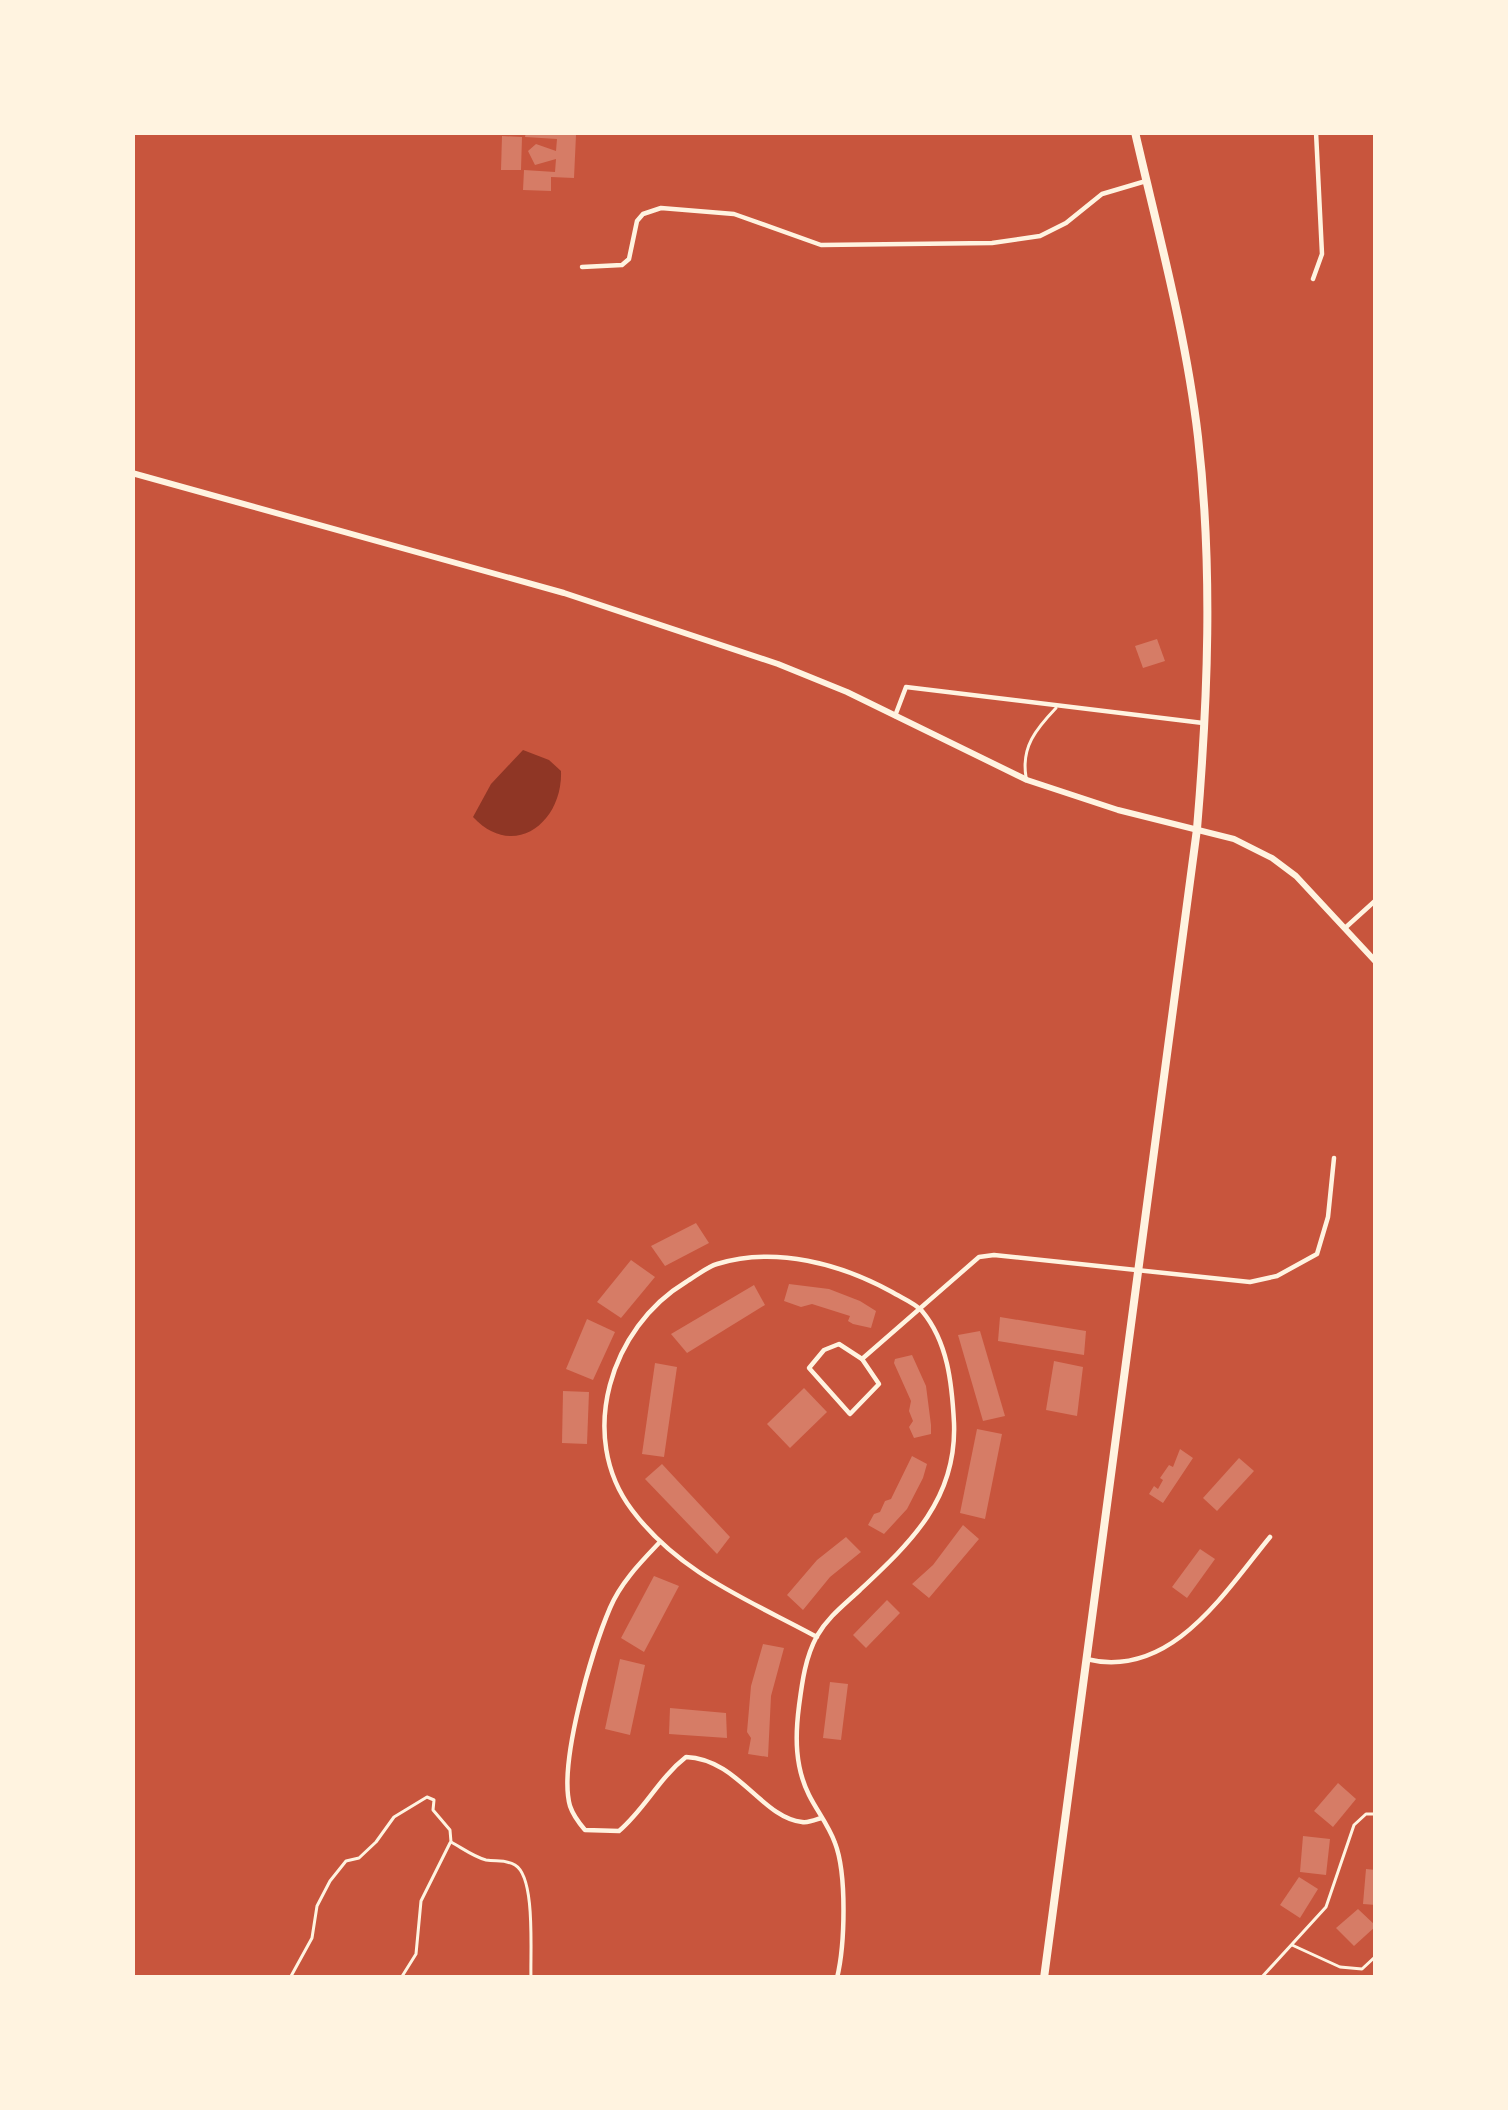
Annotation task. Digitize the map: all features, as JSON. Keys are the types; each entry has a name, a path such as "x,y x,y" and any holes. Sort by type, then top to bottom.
{"main road":[{"path":"1044,1978 1197,830 1206,723 1210,579 1198,434 1135,132"}],"street":[{"path":"1312,279 1322,254 1316,132"},
{"path":"582,267 622,265 629,259 637,221 661,208 734,214 820,245 992,243 1040,236 1066,223 1102,194 1146,181"},
{"path":"132,472 564,593 778,664 1027,781 1234,839 1296,876 1376,962"},
{"path":"895,716 905,687 1206,723"},
{"path":"1345,928 1376,900"},
{"path":"862,1358 979,1257 1250,1282 1298,1267 1317,1254 1328,1217 1334,1159"},
{"path":"817,1637 691,1570 630,1508 610,1468 603,1424 609,1382 646,1314 677,1287 716,1264 767,1257 819,1262 863,1276 920,1307 948,1363 954,1429 950,1467 938,1504 887,1563 833,1612 806,1664 796,1753 805,1788 835,1842 840,1861 837,1978"},
{"path":"839,1344 862,1358 879,1384 850,1414 809,1368 824,1350 839,1344"},
{"path":"1086,1659 1118,1661 1168,1647 1192,1628 1270,1537"},
{"path":"660,1541 610,1607 567,1766 570,1808 585,1830 619,1831 661,1779 686,1757 720,1765 784,1815 802,1822 821,1818"}],"lane":[{"path":"1027,781 1024,762 1029,742 1058,706"},
{"path":"1262,1978 1326,1907 1354,1826 1366,1814 1376,1814"},
{"path":"1290,1945 1340,1967 1362,1969 1376,1956"}],"path":[{"path":"290,1978 312,1938 317,1906 330,1881 346,1861 359,1858 376,1842 394,1817 427,1797 434,1800 433,1810 450,1830 451,1842 421,1901 416,1954 401,1978"},
{"path":"451,1842 489,1861 516,1865 525,1874 533,1935 531,1978"}],"shaded area":[{"path":"523,750 549,760 561,771 559,789 545,820 533,830 504,836 473,817 491,784"}],"building":[{"path":"526,132 576,135 574,178 551,177 551,191 523,190 524,170 555,172 556,159 535,165 528,151 536,144 556,151 557,139 525,137"},
{"path":"502,136 522,137 521,170 501,170"},
{"path":"1157,639 1165,661 1143,668 1135,646"},
{"path":"696,1223 709,1243 665,1266 651,1246"},
{"path":"631,1260 655,1277 621,1318 597,1302"},
{"path":"789,1284 829,1289 860,1301 876,1311 871,1328 812,1304 801,1307 784,1301"},
{"path":"754,1285 765,1305 687,1353 671,1334"},
{"path":"1000,1317 1086,1331 1084,1355 998,1341"},
{"path":"587,1319 615,1332 593,1380 566,1369"},
{"path":"980,1331 1005,1416 983,1421 958,1335"},
{"path":"912,1355 926,1386 931,1425 931,1434 914,1438 909,1427 911,1401 894,1363"},
{"path":"1054,1361 1083,1367 1077,1416 1046,1410"},
{"path":"655,1363 677,1367 664,1457 642,1454"},
{"path":"804,1388 827,1412 790,1448 767,1424"},
{"path":"563,1391 589,1392 587,1444 562,1443"},
{"path":"977,1429 1002,1434 985,1519 960,1513"},
{"path":"1180,1449 1193,1458 1163,1503 1149,1494 1154,1486 1158,1489"},
{"path":"912,1456 927,1464 923,1478 907,1509 884,1534 868,1525 891,1499"},
{"path":"1239,1458 1254,1471 1217,1511 1203,1498"},
{"path":"662,1464 730,1537 717,1554 645,1479"},
{"path":"963,1525 979,1539 929,1598 912,1584"},
{"path":"846,1537 861,1552 830,1577 803,1610 787,1595 817,1560"},
{"path":"1200,1549 1215,1559 1187,1598 1172,1587"},
{"path":"654,1576 679,1586 644,1652 621,1638"},
{"path":"887,1600 900,1613 866,1648 853,1635"},
{"path":"763,1644 784,1648 771,1696 768,1757 748,1754 751,1738 747,1732 751,1686"},
{"path":"620,1659 645,1665 630,1735 605,1729"},
{"path":"830,1682 848,1684 841,1740 823,1738"},
{"path":"670,1708 726,1713 727,1738 669,1734"},
{"path":"1338,1783 1356,1799 1333,1827 1314,1811"},
{"path":"1303,1836 1330,1839 1326,1875 1300,1872"},
{"path":"1366,1869 1376,1870 1376,1905 1363,1904"},
{"path":"1299,1877 1318,1889 1300,1918 1280,1905"},
{"path":"1358,1909 1376,1926 1354,1946 1336,1928"}]}
